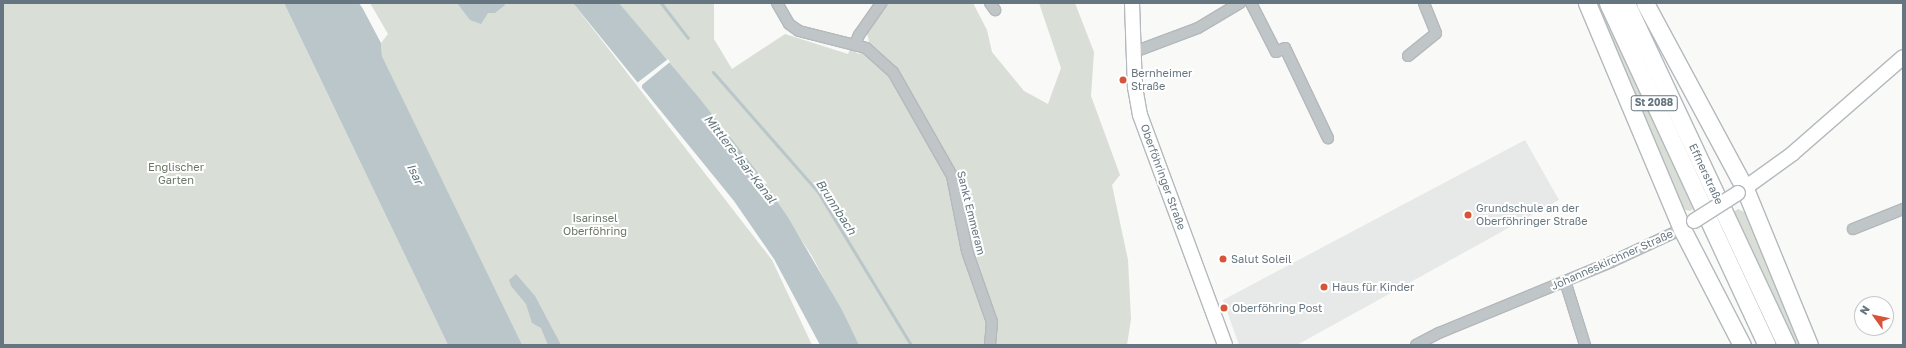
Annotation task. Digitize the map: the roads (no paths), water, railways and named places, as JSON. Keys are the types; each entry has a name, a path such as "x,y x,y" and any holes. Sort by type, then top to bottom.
{"highway":[{"path":"1587,3 1742,345"},
{"name":"Effnerstraße","path":"1608,3 1767,345"},
{"name":"Effnerstraße","path":"1626,3 1786,345"},
{"path":"1645,3 1742,191 1809,345"}],"main road":[{"name":"Oberföhringer Straße","path":"1132,3 1135,87 1140,115 1225,345"},
{"name":"Johanneskirchner Straße","path":"1688,225 1742,191 1792,154 1903,57"}],"street":[{"name":"Sankt Emmeram","path":"777,3 789,24 799,30 866,48 893,72 952,176 966,251 992,322 990,345"},
{"path":"855,44 859,35 881,3"},
{"path":"1134,52 1198,28 1240,3"},
{"path":"1251,3 1276,52 1285,48 1328,138"},
{"path":"1408,56 1436,33 1424,3"},
{"path":"1853,229 1903,209"},
{"name":"Johanneskirchner Straße","path":"1416,345 1508,303 1565,281 1688,225"},
{"path":"1565,281 1585,345"}],"water":[{"name":"Isar","path":"284,3 359,3 381,43 382,56 522,345 448,345"},
{"path":"457,3 504,3 505,5 495,13 488,13 481,24 470,20"},
{"name":"Mittlere-Isar-Kanal","path":"573,3 619,3 700,99 756,170 789,219 842,310 859,345 820,345 774,259 734,201"},
{"path":"516,274 535,296 561,345 548,345 541,328 532,323 526,304 511,286 509,280"}],"waterway":[{"name":"Brunnbach","path":"661,3 688,38"},
{"name":"Brunnbach","path":"713,72 818,192 911,345"}],"place":[{"name":"Bernheimer Straße","path":"1123,80"},
{"name":"Grundschule an der Oberföhringer Straße","path":"1468,215"},
{"name":"Salut Soleil","path":"1223,259"},
{"name":"Haus für Kinder","path":"1324,287"},
{"name":"Oberföhring Post","path":"1224,308"}],"park label":[{"name":"Englischer Garten","path":"176,174"},
{"name":"Isarinsel Oberföhring","path":"595,225"}]}
